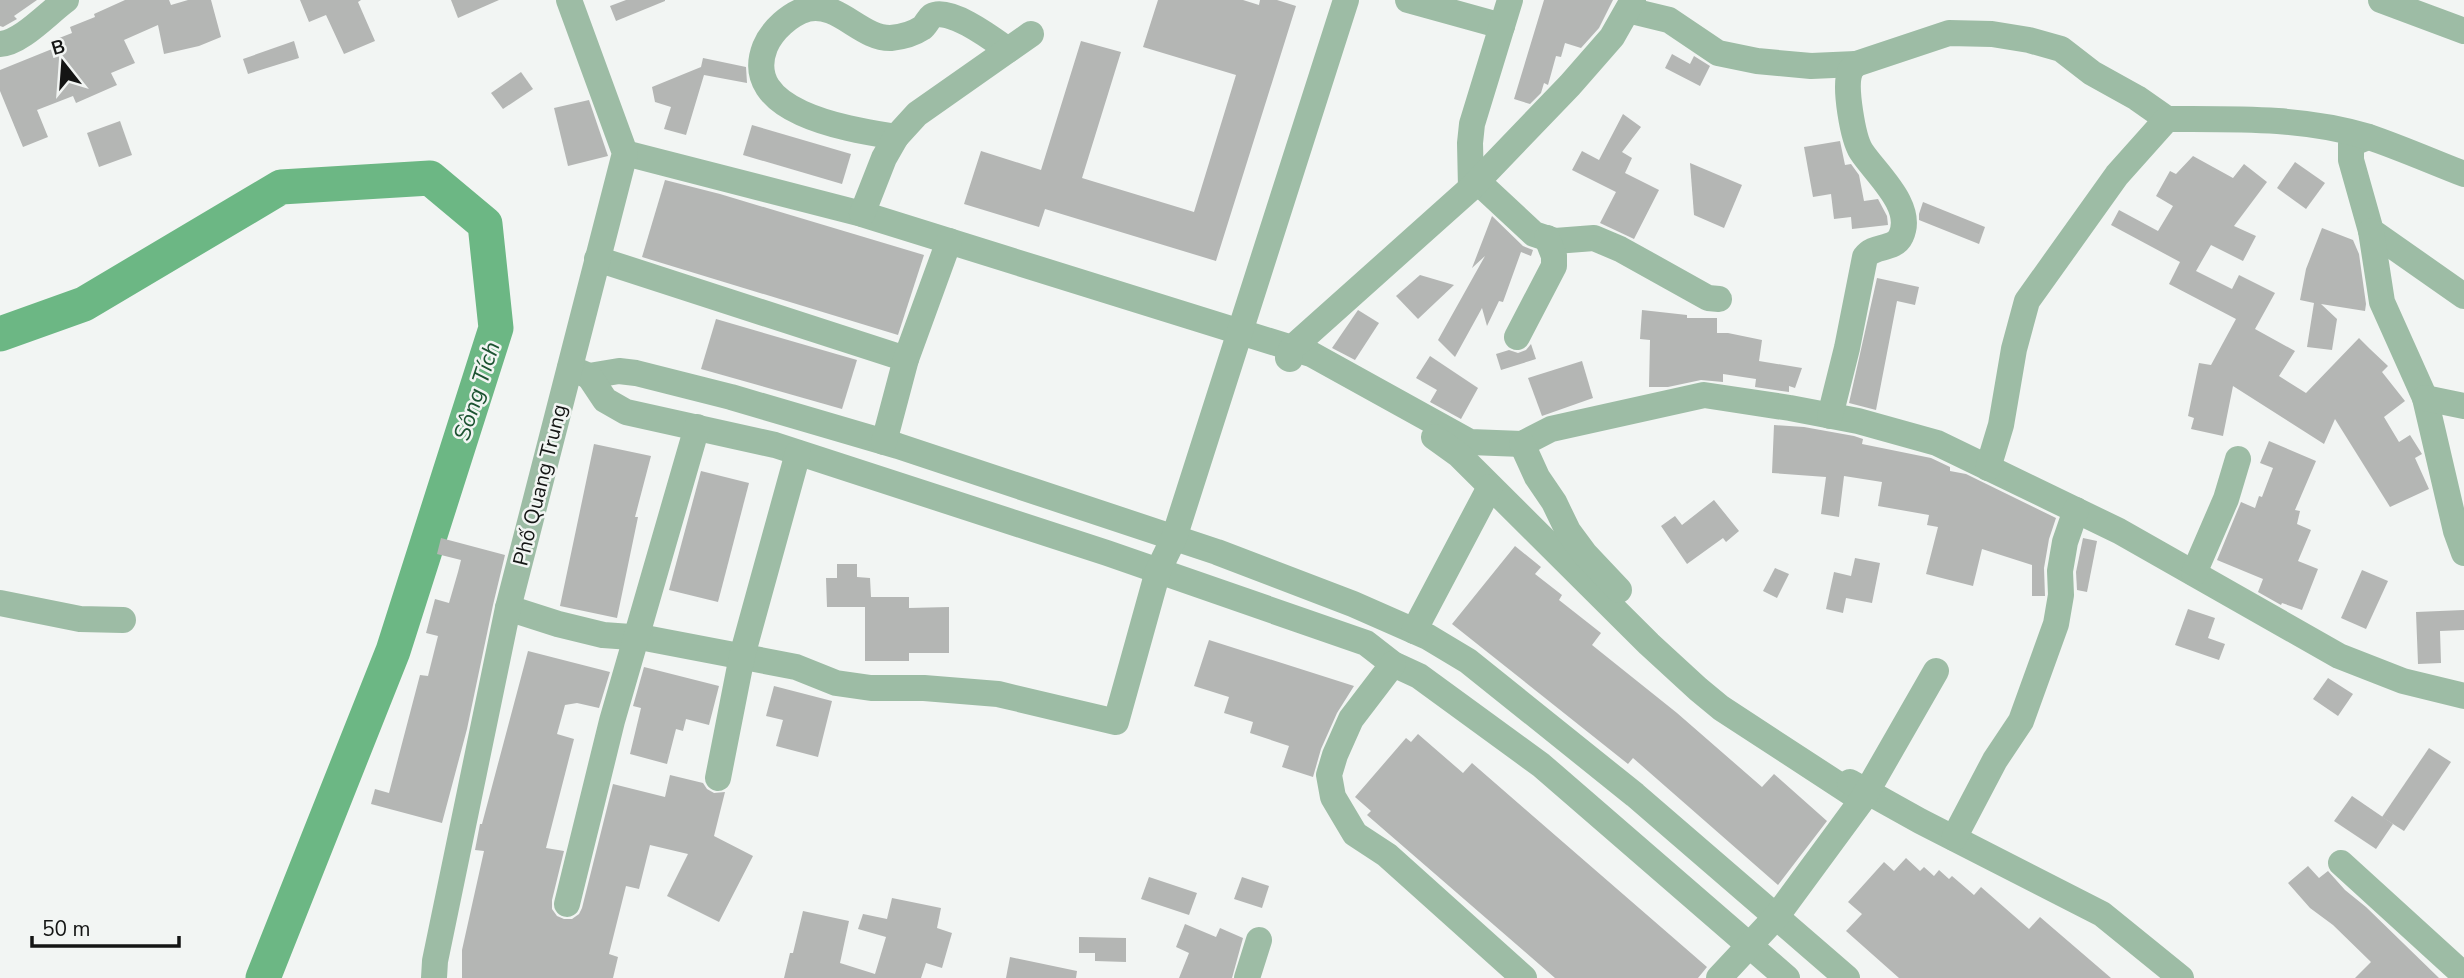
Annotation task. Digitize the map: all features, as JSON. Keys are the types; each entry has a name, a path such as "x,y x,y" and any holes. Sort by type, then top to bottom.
{"street":[{"path":"0,44 13,41 22,35 66,0"},
{"path":"569,0 625,153 862,214 1311,354 1470,442 1522,444 1551,429 1704,395 1830,416 1937,443 2119,531 2339,656 2403,681 2464,696"},
{"path":"508,608 603,635 638,638 796,667 836,683 871,688 924,688 998,694 1116,722 1158,571 1174,538 1346,0"},
{"path":"1408,0 1502,26"},
{"path":"1510,0 1472,124 1470,143 1474,184 1534,234 1555,241 1594,238 1620,249 1708,298 1719,299"},
{"path":"2381,0 2464,31"},
{"path":"2181,978 2102,914 1865,796 1721,708 1698,690 1459,455 1384,404 1332,376 1288,358 1292,348 1474,184 1579,75 1612,37 1631,5 1669,20 1718,53 1757,61 1811,66 1856,64 1949,33 1992,34 2061,49 2091,73 2167,118 2248,119 2313,125 2368,137 2464,174"},
{"path":"896,137 824,123 781,101 768,86 761,60 766,44 775,30 795,14 810,8 828,9 877,37 890,38 914,32 922,28 932,16 942,14 981,31 1008,50"},
{"path":"862,214 884,158 896,137 917,114 1031,34"},
{"path":"1830,416 1866,257 1872,249 1895,244 1902,234 1903,223 1892,191 1860,149 1855,133 1848,82 1850,70 1856,64"},
{"path":"1988,468 2001,425 2014,349 2027,301 2117,175 2167,118"},
{"path":"2368,137 2351,144 2350,160 2371,231 2382,302 2424,398 2456,531 2464,553"},
{"name":"Phố Quang Trung","path":"434,978 435,961 508,608 579,372 597,259 625,153"},
{"path":"2371,231 2464,296"},
{"path":"1517,337 1554,267 1555,256 1547,238"},
{"path":"884,442 906,359 949,241"},
{"path":"597,259 906,359"},
{"path":"579,372 605,400 626,412 775,445 1158,571 1366,643 1393,664 1419,676 1541,765 1787,978"},
{"path":"579,372 636,373 731,397 884,442 1174,538 1341,599 1414,631 1468,661 1635,795 1847,978"},
{"path":"2424,398 2464,405"},
{"path":"567,904 612,721 697,428"},
{"path":"1522,444 1537,477 1554,502 1568,531 1585,554 1651,625 1754,715 1865,796"},
{"path":"718,778 741,656 799,453"},
{"path":"2194,573 2226,499 2238,459"},
{"path":"1414,631 1490,487"},
{"path":"1954,838 1995,760 2021,721 2056,624 2065,542 2076,510"},
{"path":"0,603 80,619 123,621"},
{"path":"1393,664 1351,719 1329,775 1332,797 1355,834 1387,855 1524,978"},
{"path":"1719,978 1776,917 1865,796 1936,671"},
{"path":"2341,863 2464,975"},
{"path":"1247,978 1259,940"}],"building":[{"path":"0,0 37,0 14,16 17,19 3,27 0,26"},
{"path":"125,0 169,0 171,5 188,0 211,0 221,37 199,46 164,54 158,25 124,40 135,63 111,73 117,85 76,103 73,96 37,110 48,137 23,147 0,91 0,70 52,49 49,42 72,33 70,27"},
{"path":"300,0 361,0 358,2 375,41 344,54 326,15 309,22"},
{"path":"451,0 499,0 458,18"},
{"path":"626,0 665,1 616,21 610,6"},
{"path":"1158,0 1243,0 1259,5 1260,0 1277,0 1296,6 1216,261 1045,209 1039,227 964,204 981,151 1041,170 1081,41 1121,52 1082,178 1194,212 1236,75 1143,47"},
{"path":"1544,0 1613,0 1599,28 1581,48 1565,43 1561,57 1556,56 1548,85 1544,83 1541,93 1530,104 1514,99"},
{"path":"294,41 299,58 248,74 243,59"},
{"path":"1672,54 1690,64 1694,56 1710,66 1700,86 1665,68"},
{"path":"703,58 746,67 747,83 704,75 686,135 664,129 671,107 655,102 652,87 701,67"},
{"path":"521,72 533,89 503,109 491,93"},
{"path":"589,100 608,156 568,166 554,108"},
{"path":"1623,114 1641,127 1622,152 1632,158 1625,173 1659,190 1634,239 1600,223 1616,192 1572,170 1582,151 1599,160"},
{"path":"120,121 132,155 99,167 87,133"},
{"path":"752,125 851,154 842,184 743,155"},
{"path":"1840,141 1845,165 1851,164 1859,175 1864,201 1878,199 1887,216 1888,225 1852,229 1851,217 1834,219 1831,194 1813,197 1804,147"},
{"path":"2193,156 2233,178 2244,164 2267,182 2234,226 2256,236 2243,261 2211,245 2196,271 2232,289 2239,275 2275,293 2255,329 2295,351 2279,376 2306,393 2359,338 2388,366 2382,372 2405,401 2384,417 2399,442 2410,435 2422,454 2415,458 2429,489 2390,507 2335,419 2324,444 2233,386 2223,436 2191,429 2194,418 2188,416 2199,363 2211,365 2236,319 2169,284 2180,262 2111,225 2119,210 2158,231 2173,206 2156,196 2170,171 2176,174"},
{"path":"2295,162 2325,183 2306,209 2277,188"},
{"path":"1690,163 1742,185 1724,228 1694,215"},
{"path":"665,180 924,255 898,335 642,257"},
{"path":"1923,202 1985,227 1979,244 1919,220"},
{"path":"1492,216 1523,246 1533,250 1531,256 1521,252 1503,302 1499,301 1487,326 1482,308 1455,357 1438,340 1485,256 1472,268"},
{"path":"2322,228 2353,240 2359,254 2366,304 2365,311 2321,304 2337,319 2332,350 2307,347 2314,303 2300,300 2306,269"},
{"path":"1420,275 1454,285 1418,319 1396,296"},
{"path":"1877,278 1919,287 1915,305 1897,301 1876,410 1849,403"},
{"path":"1358,310 1379,323 1355,360 1332,348"},
{"path":"1642,310 1687,315 1687,318 1717,318 1717,333 1762,340 1759,361 1802,368 1795,388 1789,386 1789,392 1755,387 1756,379 1723,374 1723,382 1701,380 1668,387 1649,387 1650,340 1640,339"},
{"path":"716,319 857,360 842,409 701,369"},
{"path":"1531,344 1536,359 1501,370 1496,354 1509,350 1518,353"},
{"path":"1430,356 1478,388 1461,419 1430,402 1437,390 1416,378"},
{"path":"1582,361 1593,398 1542,416 1528,378"},
{"path":"1774,425 1804,427 1854,436 1863,439 1862,444 1931,458 1950,467 1950,471 1966,474 2056,518 2044,568 2045,596 2032,596 2032,565 1982,549 1973,586 1926,574 1938,527 1927,525 1929,515 1878,506 1882,482 1844,476 1839,517 1821,514 1826,477 1772,473"},
{"path":"2269,441 2316,461 2295,510 2300,511 2297,524 2311,530 2298,561 2318,569 2302,610 2282,603 2281,605 2258,592 2263,579 2217,560 2241,502 2255,508 2259,496 2262,497 2273,468 2260,463"},
{"path":"594,444 651,456 635,517 638,517 617,618 560,606"},
{"path":"701,471 749,483 718,602 669,590"},
{"path":"1714,500 1739,531 1726,542 1723,538 1687,564 1661,526 1675,516 1682,525"},
{"path":"441,538 505,555 467,729 442,823 371,804 375,789 389,793 420,675 428,676 438,636 426,633 435,599 449,603 458,572 461,560 437,554"},
{"path":"2083,538 2097,541 2087,592 2077,590 2076,572"},
{"path":"1515,546 1541,567 1535,574 1562,595 1559,600 1601,633 1592,645 1677,713 1762,787 1774,774 1827,821 1778,885 1633,758 1628,764 1452,624"},
{"path":"1855,558 1880,563 1872,603 1846,598 1843,613 1826,609 1834,572 1851,576"},
{"path":"837,564 857,564 857,577 870,578 871,597 909,597 909,608 949,607 949,653 909,653 909,661 865,661 865,607 827,607 826,578 837,578"},
{"path":"1775,568 1789,574 1777,598 1763,591"},
{"path":"2362,570 2388,581 2366,629 2341,618"},
{"path":"2188,609 2215,618 2208,638 2225,644 2219,660 2175,645"},
{"path":"2464,610 2464,630 2440,631 2441,663 2418,664 2416,612"},
{"path":"1209,640 1354,686 1337,713 1321,749 1313,777 1282,767 1289,746 1250,733 1253,722 1224,713 1229,697 1194,686"},
{"path":"528,651 610,672 599,708 577,703 565,705 557,734 574,739 546,848 564,851 552,900 552,909 557,916 572,919 582,908 613,784 665,797 670,775 703,783 714,793 725,792 714,836 753,856 719,922 667,896 688,854 650,845 639,889 626,886 609,954 618,957 613,978 462,978 462,950 484,851 475,850 480,824"},
{"path":"644,667 719,686 709,725 686,719 683,731 676,729 667,764 630,754 641,708 633,706"},
{"path":"2328,678 2353,694 2338,716 2313,699"},
{"path":"774,686 832,701 818,757 776,746 783,720 766,716"},
{"path":"1418,734 1463,773 1472,763 1707,967 1698,978 1555,978 1367,815 1371,811 1355,797 1406,738 1411,742"},
{"path":"2429,748 2451,762 2404,831 2382,817"},
{"path":"2352,796 2393,824 2376,849 2334,821"},
{"path":"1906,858 1920,871 1924,867 1934,876 1939,870 1949,879 1952,876 1974,895 1981,887 2029,929 2040,917 2111,978 1899,978 1846,931 1862,914 1848,902 1884,862 1894,871"},
{"path":"2308,866 2319,878 2328,871 2439,978 2355,978 2371,962 2333,925 2310,908 2288,883"},
{"path":"1149,877 1197,893 1189,915 1141,899"},
{"path":"1242,877 1269,886 1262,908 1234,899"},
{"path":"892,898 941,908 937,928 952,933 942,968 926,963 921,978 784,978 803,911 849,921 840,963 875,974 886,937 858,929 863,914 887,919"},
{"path":"1185,924 1216,937 1220,928 1243,938 1232,978 1179,978 1189,953 1176,947"},
{"path":"1079,937 1126,938 1126,962 1095,961 1095,953 1079,953"},
{"path":"1010,957 1077,971 1076,978 1006,978"}],"waterway":[{"name":"Sông Tích","path":"0,334 84,304 281,187 430,178 485,224 496,328 393,651 263,978"}]}
